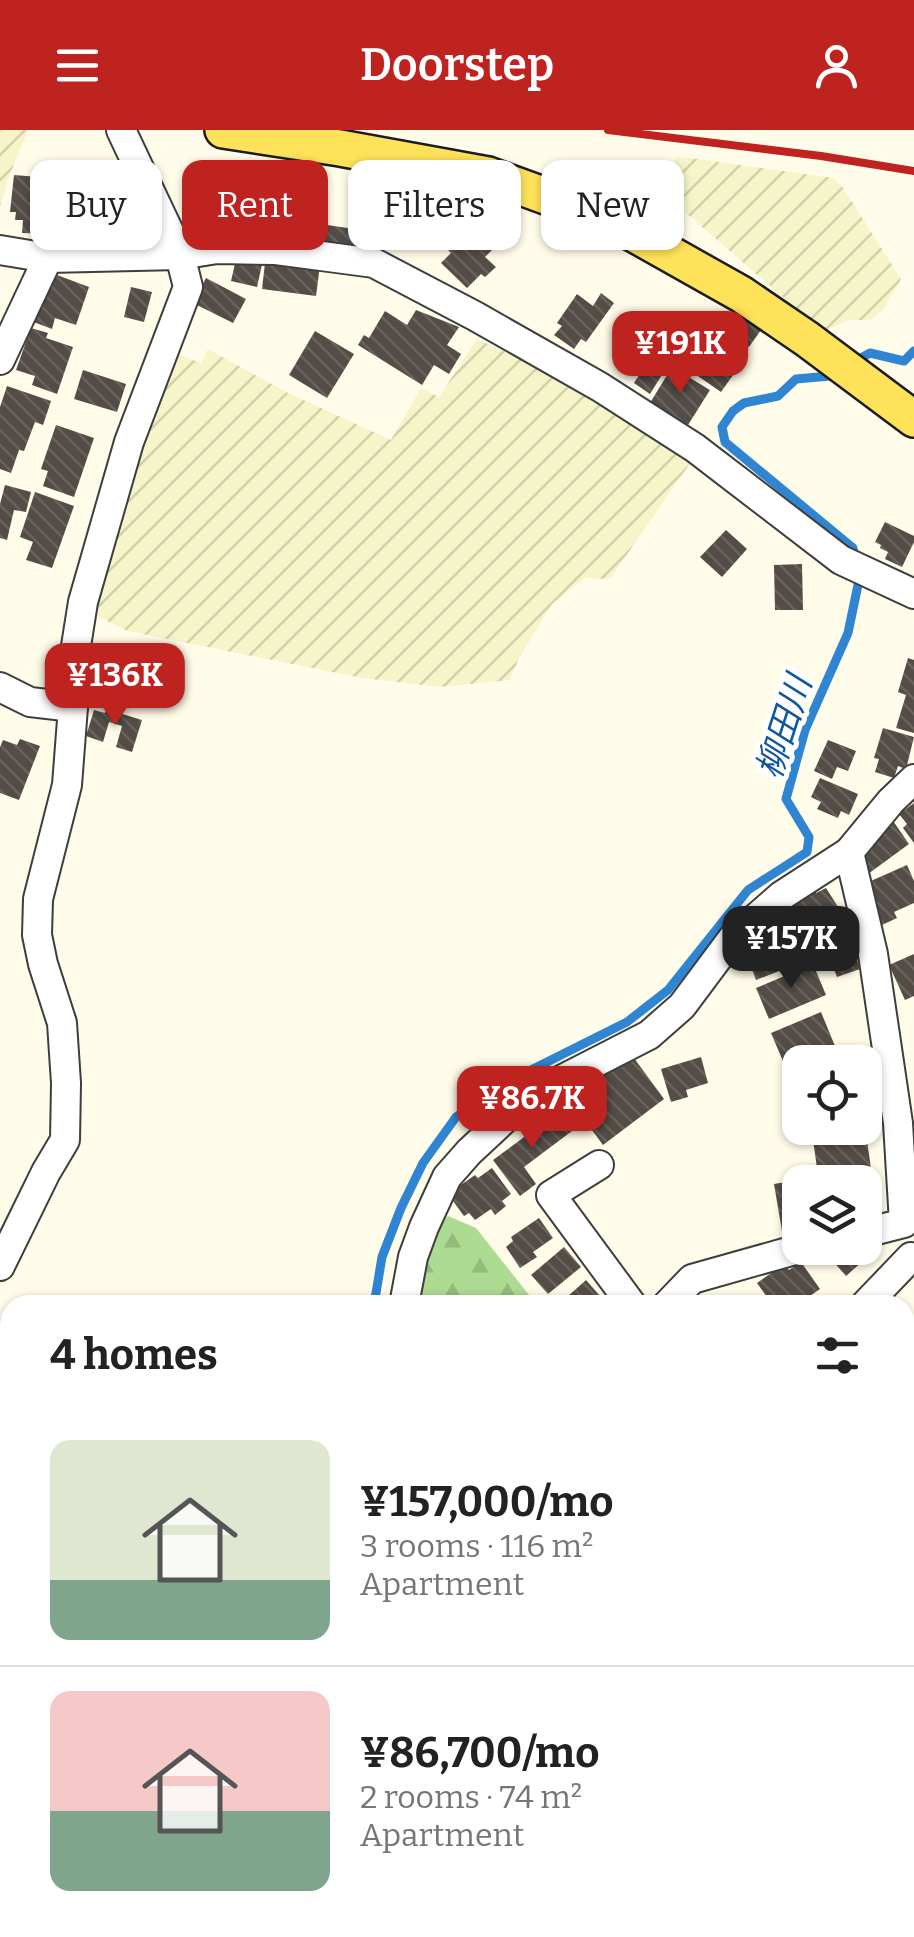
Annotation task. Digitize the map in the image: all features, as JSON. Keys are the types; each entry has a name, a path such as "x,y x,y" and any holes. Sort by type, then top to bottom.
{"main road":[{"path":"223,130 488,174 606,218 741,294 914,420"}],"street":[{"path":"0,1266 66,1140 62,1023 42,964 37,935 38,899 67,786 74,665 83,602 130,442 188,287 180,254 121,130"},
{"path":"0,250 48,258 180,254 217,249 276,250 374,263 600,387 695,448 841,560 914,594"},
{"path":"0,360 48,258"},
{"path":"0,687 30,702 74,707"},
{"path":"406,1295 413,1258 446,1177 469,1152 528,1098 649,1035 682,1006 732,939 781,896 849,852 914,779"},
{"path":"849,852 906,1124 904,1224 912,1267 877,1295"},
{"path":"599,1165 551,1195 625,1295"},
{"path":"882,1229 904,1224"},
{"path":"677,1295 692,1279 782,1254"}],"green space":[{"path":"0,130 28,130 0,206"},
{"path":"676,156 834,178 901,279 883,310 870,320 849,320 823,332 684,211 684,160 675,160"},
{"path":"477,339 561,377 693,459 610,579 585,578 552,604 510,680 440,687 362,678 128,631 93,614 118,517 176,354 201,363 208,349 286,392 391,440 421,388 439,397"},
{"path":"448,1216 476,1228 529,1295 421,1295 432,1236"}],"building":[{"path":"14,175 30,176 30,233 22,233 23,220 15,220 16,212 10,212"},
{"path":"328,225 348,228 348,245 328,243"},
{"path":"448,250 492,250 485,257 496,267 485,277 481,274 467,288 441,263 451,253"},
{"path":"237,255 263,260 257,287 231,281"},
{"path":"287,257 320,265 316,296 262,289 265,263 286,265"},
{"path":"49,272 89,287 76,325 55,318 52,329 31,321"},
{"path":"206,278 246,299 233,323 193,303"},
{"path":"131,287 152,292 144,322 124,317"},
{"path":"601,293 614,303 586,342 581,339 574,349 554,335 562,326 557,323 577,294 593,306"},
{"path":"416,310 459,327 447,345 461,354 449,374 434,365 422,385 358,345 364,335 369,338 385,311 407,325"},
{"path":"733,310 761,330 749,347 742,342 738,347 718,333"},
{"path":"31,328 73,347 57,394 32,385 35,376 16,370"},
{"path":"669,328 684,339 650,394 634,383"},
{"path":"315,331 354,354 327,398 289,375"},
{"path":"718,354 738,368 721,392 695,374 704,361 710,365"},
{"path":"672,367 710,390 688,425 650,403"},
{"path":"83,370 126,384 117,412 74,399"},
{"path":"7,386 51,401 43,425 35,422 11,473 0,469 0,407"},
{"path":"56,425 94,438 74,497 43,486 48,471 41,469"},
{"path":"5,485 31,492 26,512 14,510 7,540 0,538 0,504"},
{"path":"35,492 74,506 52,568 26,560 33,542 20,537"},
{"path":"885,522 914,536 902,567 885,559 888,552 875,542"},
{"path":"726,530 747,549 722,577 700,557"},
{"path":"802,564 803,610 775,610 774,565"},
{"path":"908,658 914,660 914,733 896,728 906,695 898,692"},
{"path":"106,709 142,720 132,752 116,747 122,726 109,722 103,742 86,736 94,710 105,713"},
{"path":"883,728 914,737 906,769 898,766 894,778 875,772 879,759 874,758"},
{"path":"20,739 40,746 19,800 0,793 0,747 3,740 17,745"},
{"path":"828,740 856,751 848,771 837,767 832,779 814,771"},
{"path":"820,778 858,794 849,815 841,811 838,818 817,809 821,802 811,797"},
{"path":"914,803 914,843 899,814"},
{"path":"891,818 909,844 868,874 862,856 872,849 867,842"},
{"path":"907,865 914,881 914,903 894,912 897,918 882,925 864,884"},
{"path":"812,887 816,893 826,888 840,910 800,934 783,905"},
{"path":"779,923 783,932 790,929 803,961 782,970 766,929"},
{"path":"764,930 779,971 756,980 747,956 757,952 750,935"},
{"path":"854,950 860,969 837,977 830,959"},
{"path":"914,954 914,996 905,1000 889,965"},
{"path":"813,964 826,995 769,1019 756,988"},
{"path":"821,1012 835,1045 782,1045 782,1059 771,1033"},
{"path":"631,1054 664,1099 603,1145 569,1099"},
{"path":"701,1057 708,1083 686,1090 688,1097 671,1102 661,1069"},
{"path":"562,1109 576,1128 524,1167 536,1184 520,1196 493,1160"},
{"path":"814,1145 868,1145 870,1165 817,1165"},
{"path":"492,1168 511,1194 502,1201 506,1206 495,1215 491,1209 475,1220 469,1213 464,1216 448,1194"},
{"path":"782,1183 782,1231 774,1184"},
{"path":"539,1218 553,1238 533,1252 537,1257 520,1268 506,1247 513,1241 511,1237"},
{"path":"564,1247 581,1267 548,1294 531,1275"},
{"path":"785,1265 789,1270 803,1265 820,1289 811,1295 766,1295 757,1283"},
{"path":"836,1265 858,1265 846,1276"},
{"path":"586,1280 599,1295 569,1295"}],"waterway":[{"name":"柳田川","path":"854,362 870,353 904,361 914,351"},
{"name":"柳田川","path":"836,373 796,379 778,396 744,403 722,427 725,442 853,548 855,558"},
{"name":"柳田川","path":"376,1295 382,1257 401,1208 423,1163 456,1117 511,1080 627,1022 668,990 748,890 807,852 809,837 786,799 805,730 848,633 859,580 857,573"}],"railway":[{"path":"608,130 914,171"}]}
